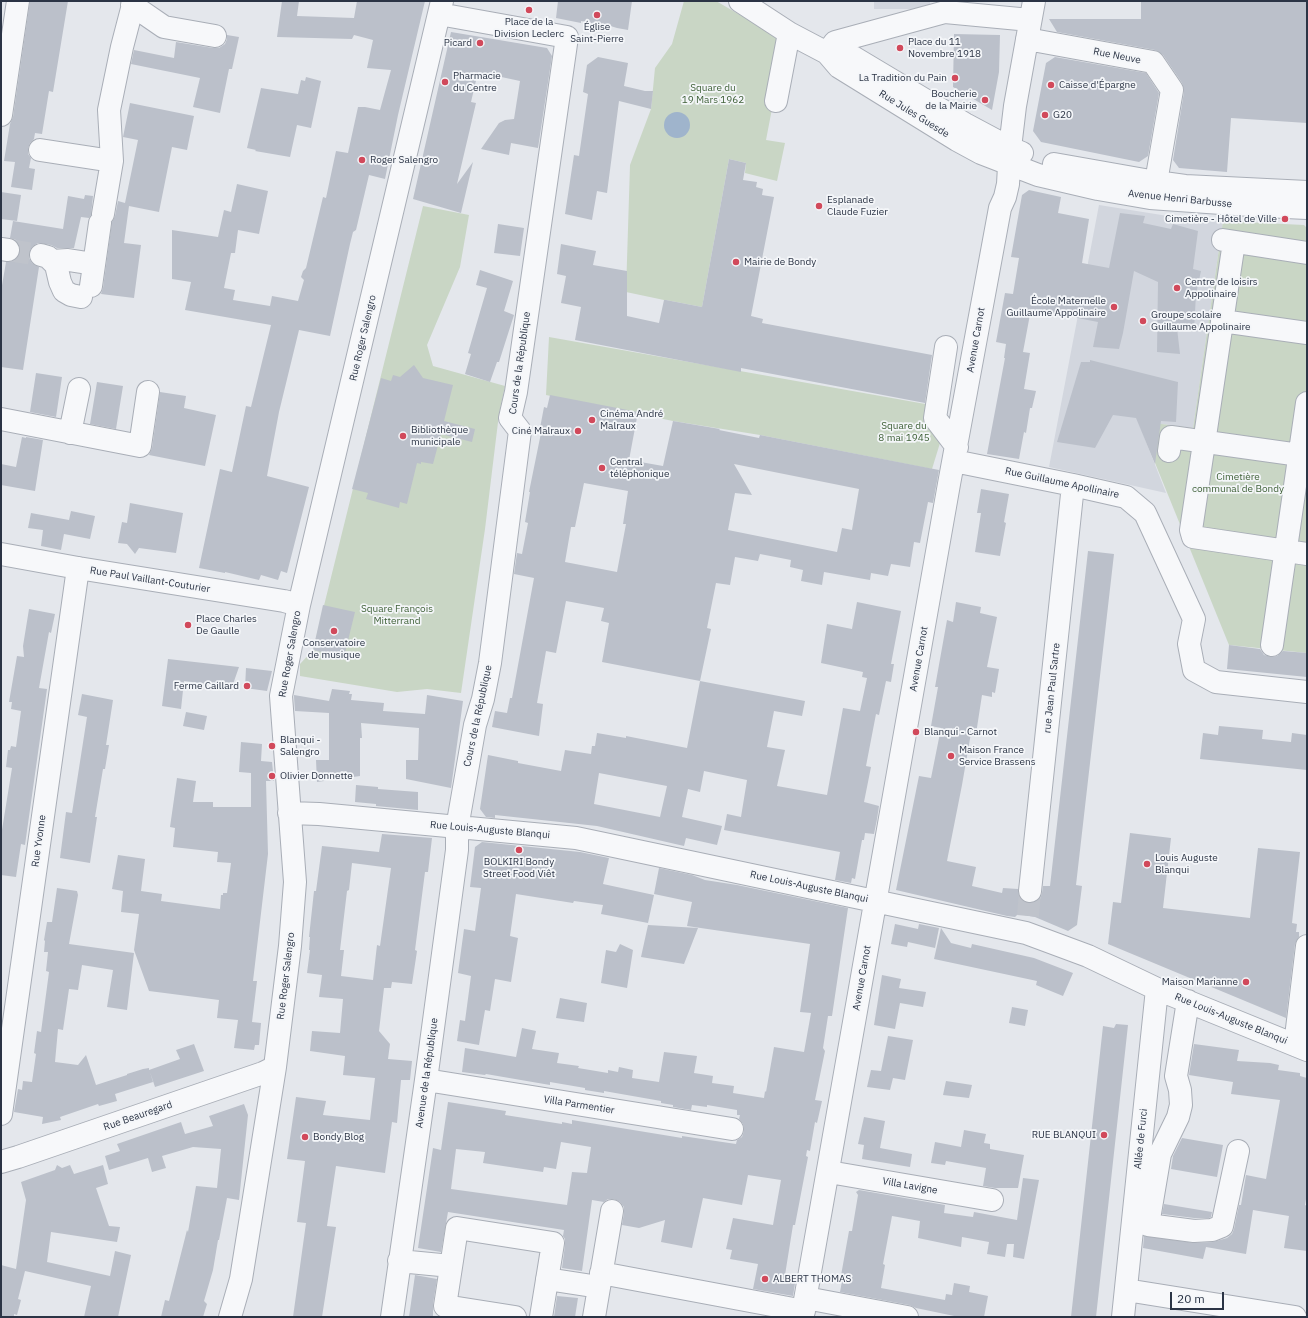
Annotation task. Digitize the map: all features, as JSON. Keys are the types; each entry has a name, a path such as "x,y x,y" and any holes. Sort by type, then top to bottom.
{"street":[{"path":"1,115 4,72 18,1"},
{"path":"94,264 47,258 56,265 64,291 71,295 86,291 94,264 112,161 109,110 133,3 164,27 215,36"},
{"name":"Rue Jules Guesde","path":"742,3 789,33 827,53 848,54 965,124 1009,156"},
{"name":"Cours de la République","path":"441,7 568,37 516,392 510,418 520,431 490,663 484,699 475,724 456,828"},
{"name":"Rue Roger Salengro","path":"230,1317 241,1279 275,1067 290,946 295,882 281,696 299,605 441,7"},
{"name":"Rue Neuve","path":"827,53 835,42 945,12 1030,20 1153,62 1172,90 1156,182"},
{"name":"Avenue Carnot","path":"804,1308 876,901 952,446 962,418 1000,208 1005,197 1008,184 1009,156 1015,106 1030,20"},
{"path":"776,101 789,33"},
{"path":"40,150 112,161"},
{"name":"Avenue Henri Barbusse","path":"1009,156 1185,186 1307,192"},
{"name":"Avenue Henri Barbusse","path":"1009,156 1038,175 1098,189 1150,198 1307,208"},
{"path":"1307,253 1229,241 1222,320 1191,530 1193,537 1307,554"},
{"path":"1222,320 1307,333"},
{"path":"946,348 935,418 952,446"},
{"path":"70,433 79,389"},
{"path":"1,419 140,446 148,392"},
{"path":"1272,645 1286,551 1303,455 1307,402"},
{"path":"1169,451 1171,437 1303,455"},
{"name":"Rue Guillaume Apollinaire","path":"952,446 1073,485 1126,497 1145,513 1194,619 1189,644 1194,670 1216,682 1307,692"},
{"name":"rue Jean Paul Sartre","path":"1030,891 1073,485"},
{"name":"Rue Paul Vaillant-Couturier","path":"1,554 284,601 299,605"},
{"name":"Rue Yvonne","path":"1,1114 78,568"},
{"name":"Rue Louis-Auguste Blanqui","path":"289,812 576,838 876,901 1027,924 1088,956 1157,989 1301,1047"},
{"name":"Avenue de la République","path":"392,1317 457,850 456,828"},
{"path":"1301,1047 1307,946"},
{"name":"Allée de Furci","path":"1123,1317 1157,989"},
{"path":"1188,1001 1176,1076 1180,1090 1181,1105 1178,1117 1160,1154 1148,1225 1194,1231 1212,1230 1222,1226 1238,1151"},
{"name":"Rue Beauregard","path":"1,1162 18,1158 263,1073 275,1067"},
{"name":"Villa Parmentier","path":"426,1080 732,1129"},
{"name":"Villa Lavigne","path":"829,1172 992,1200"},
{"path":"594,1317 612,1211"},
{"path":"515,1317 445,1306 457,1228 553,1243 541,1317"},
{"path":"399,1261 451,1266"},
{"path":"547,1279 600,1280 804,1308 907,1317"},
{"path":"1126,1290 1295,1317"}],"shaded area":[{"path":"874,1 930,1 930,9 874,9"},
{"name":"Groupe scolaire Guillaume Appolinaire","path":"1099,205 1174,217 1223,221 1193,428 1138,421 1166,493 1049,467"}],"green space":[{"name":"Square du 19 Mars 1962","path":"684,1 716,1 785,41 766,140 785,143 777,181 745,173 746,163 729,159 702,307 626,292 630,165 651,109 655,68 672,44"},
{"name":"Square François Mitterrand","path":"423,206 469,215 460,267 427,345 433,366 505,386 499,414 485,529 461,693 427,689 397,692 300,676 300,664 313,650"},
{"name":"Cimetière communal de Bondy","path":"1223,221 1304,225 1307,228 1307,653 1229,645 1138,421 1193,428"},
{"name":"Square du 8 mai 1945","path":"549,337 931,405 944,430 932,469 760,435 673,421 546,395"}],"water":[{"path":"677,112 686,116 690,125 686,134 677,138 668,134 664,125 668,116"}],"building":[{"path":"30,1 68,1 53,92 49,91 42,134 35,133 34,139 28,148 28,154 31,158 29,168 35,169 32,190 11,187 15,162 4,161 10,124 13,117"},
{"path":"282,1 299,1 297,16 354,18 357,1 425,1 398,115 385,179 369,175 356,230 353,232 350,244 330,336 299,330 279,412 267,476 309,487 287,573 281,571 278,580 261,575 259,580 199,568 220,469 232,472 246,406 251,407 271,325 185,310 191,282 172,279 172,230 218,237 224,210 231,212 237,184 268,191 259,234 238,230 235,253 231,253 224,288 235,290 233,300 270,306 272,296 298,301 304,280 301,277 306,268 323,197 326,198 336,151 348,153 358,107 380,110 391,70 367,68 373,40 354,35 352,39 277,37"},
{"name":"Église Saint-Pierre","path":"558,1 632,1 628,30 604,24 604,26 556,18"},
{"path":"1141,1 1307,1 1307,123 1231,118 1227,172 1179,168 1173,160 1184,92 1182,83 1163,55 1155,50 1057,32 1049,19 1141,19"},
{"path":"451,32 547,48 552,56 538,148 511,143 509,155 481,149 499,123 505,120 514,119 520,81 478,72 471,102 476,103 457,184 473,162 461,213 413,199"},
{"path":"954,34 1000,35 999,72 992,110 953,87"},
{"path":"227,35 239,37 232,69 229,69 220,113 193,107 200,78 131,64 134,50 174,58 176,42 219,48 225,44"},
{"path":"598,57 628,63 624,86 645,91 653,91 651,109 619,101 607,193 597,191 592,220 565,214 574,155 579,156 588,94 583,92 587,65"},
{"path":"1055,57 1146,73 1159,93 1148,156 1139,162 1041,142 1033,131 1046,63"},
{"path":"306,77 321,81 311,128 297,125 290,157 255,151 256,150 247,148 261,88 298,94 301,80 305,81"},
{"path":"130,103 194,116 187,150 172,147 159,212 129,206 124,243 141,245 134,298 101,294 112,222 115,216 118,201 125,203 138,140 123,137"},
{"name":"Mairie de Bondy","path":"729,159 746,163 743,180 757,182 756,187 763,189 762,195 774,197 751,316 763,319 762,323 932,355 925,403 741,368 741,372 575,340 581,307 561,303 566,276 557,274 561,244 596,251 593,265 627,271 627,316 659,323 664,300 702,307"},
{"path":"1029,190 1061,197 1058,213 1089,219 1082,263 1109,268 1120,213 1145,216 1143,223 1171,229 1173,224 1198,231 1193,269 1201,271 1196,294 1194,331 1177,328 1180,354 1157,352 1158,282 1134,271 1119,349 1093,347 1098,322 1031,309 1023,352 1030,353 1024,389 1036,391 1032,408 1030,408 1026,433 1024,432 1019,459 987,454 1005,358 1006,344 996,342 1005,293 1013,294 1019,258 1011,257 1022,195"},
{"path":"1,192 21,195 17,221 1,219"},
{"path":"85,195 93,196 91,215 89,218 81,217 74,248 57,248 51,245 38,243 29,251 29,258 32,263 39,267 23,370 1,367 1,291 6,262 13,261 18,257 20,251 20,246 16,240 10,238 13,221 63,229 68,196 84,199"},
{"path":"498,224 524,228 520,256 494,253"},
{"path":"480,270 513,281 504,311 514,315 499,362 497,362 490,382 465,374 471,354 468,353 487,288 476,285"},
{"path":"1090,360 1178,382 1176,422 1161,421 1155,464 1136,418 1113,415 1095,448 1057,442 1081,362 1090,362"},
{"name":"Bibliothèque municipale","path":"414,365 423,378 453,385 444,421 475,429 472,442 441,434 433,464 421,462 421,464 417,463 407,504 400,502 399,508 366,499 368,493 352,489 381,378 391,381 393,375 400,377"},
{"path":"36,373 62,377 56,417 30,412"},
{"path":"97,382 123,386 116,429 90,424"},
{"path":"160,392 186,396 184,408 216,415 205,466 149,455 152,448"},
{"path":"550,395 638,412 629,460 663,466 673,421 720,429 719,430 759,438 760,435 939,470 933,503 928,502 920,543 914,542 910,567 891,564 888,576 871,573 870,580 824,572 822,585 801,581 803,570 790,567 791,560 760,554 758,561 735,557 730,585 716,583 707,628 711,629 700,681 602,662 609,623 601,621 604,608 566,601 556,653 546,651 537,703 543,704 539,736 492,727 495,711 507,713 510,698 512,698 534,578 514,574 517,553 522,554 528,523 525,522 529,492 542,428 540,428 544,407 547,408","holes":["734,464 859,489 852,530 842,528 837,552 728,530 735,493 752,495","584,483 628,491 623,524 626,524 617,572 565,562 571,527 575,527"]},
{"path":"22,437 43,440 35,491 1,485 1,464 16,467"},
{"path":"981,489 1009,494 1000,556 975,552 981,513 977,513"},
{"path":"130,503 183,513 176,553 139,548 135,554 127,544 118,543 122,522 127,523"},
{"path":"71,511 95,516 90,539 64,534 61,550 41,546 43,530 28,528 31,513 69,520"},
{"path":"1088,551 1114,554 1076,885 1082,886 1077,925 1068,931 1035,917 1018,914 1015,917 1007,916 896,890 919,776 931,778 941,728 931,726 938,687 935,687 947,620 953,622 956,602 981,607 980,613 997,617 987,667 999,669 995,693 992,692 992,697 982,695 976,734 971,733 947,861 976,867 972,886 1002,893 1003,888 1018,889 1019,896 1022,901 1028,903 1035,903 1040,899 1043,886 1050,886"},
{"path":"857,602 901,611 891,664 894,664 891,682 886,681 879,715 876,714 866,766 871,767 864,802 879,806 877,819 874,834 865,833 864,840 862,840 855,879 852,878 851,883 835,880 840,852 724,830 727,814 741,817 747,780 704,771 700,792 688,789 682,817 722,826 717,845 686,838 684,846 597,826 495,815 495,818 486,817 480,809 488,755 518,761 518,763 561,771 565,750 591,754 592,746 595,746 597,733 626,738 626,736 687,748 700,681 805,701 802,716 774,711 767,747 785,750 777,786 827,795 843,708 860,711 867,678 862,677 863,672 821,663 827,624 852,629","holes":["599,773 667,786 660,817 594,804"]},
{"name":"Conservatoire de musique","path":"323,605 355,612 344,657 313,650"},
{"path":"29,609 55,614 51,633 49,632 39,688 47,689 25,845 21,844 16,877 1,875 1,836 12,768 6,767 8,750 10,750 11,746 16,747 21,711 11,709 12,702 9,702 17,656 24,657 23,646"},
{"path":"1229,645 1260,649 1264,655 1271,657 1277,656 1283,651 1307,653 1307,677 1227,669"},
{"name":"Ferme Caillard","path":"168,659 239,667 232,687 184,681 181,709 162,706"},
{"path":"246,668 272,671 267,691 245,688"},
{"path":"332,689 350,691 349,694 352,694 351,700 384,703 383,711 425,714 427,695 463,701 451,788 406,779 406,760 418,760 419,728 361,723 362,738 360,738 360,776 317,782 316,760 329,760 329,713 295,711 294,695 329,701"},
{"path":"82,694 113,700 106,745 109,745 105,769 103,769 95,817 97,817 90,863 60,858 66,812 72,813 87,717 78,715"},
{"path":"186,712 207,716 204,730 183,726"},
{"path":"1219,726 1263,730 1262,739 1291,742 1292,733 1307,735 1307,770 1200,759 1203,733 1218,735"},
{"path":"241,742 262,744 261,761 272,762 274,781 266,781 268,854 253,981 257,981 252,1022 261,1023 259,1045 255,1045 254,1050 234,1048 238,1020 217,1018 219,1000 149,991 134,950 139,914 121,912 123,891 112,889 118,855 145,859 141,891 162,894 161,901 220,909 221,895 223,895 223,893 227,893 231,863 217,862 218,852 173,847 175,828 170,827 177,778 196,781 193,802 213,802 213,807 251,807 251,773 239,772"},
{"path":"356,785 378,787 378,789 418,792 418,810 376,806 376,804 355,802"},
{"name":"Maison Marianne","path":"1130,833 1171,838 1163,908 1250,918 1258,848 1300,852 1292,923 1297,924 1296,932 1299,932 1299,937 1295,944 1286,1018 1108,944 1113,902 1121,903"},
{"path":"382,834 432,838 428,872 425,872 412,984 392,982 391,988 384,988 379,1031 390,1044 388,1059 412,1061 410,1080 401,1080 397,1123 392,1122 385,1173 336,1166 327,1226 336,1227 322,1317 293,1317 306,1223 297,1222 305,1161 287,1159 296,1097 326,1101 323,1115 370,1120 375,1078 343,1075 345,1056 310,1051 312,1031 340,1033 343,999 319,997 322,975 307,973 314,891 316,891 322,846 379,852","holes":["352,863 391,868 380,946 377,945 373,980 341,976 344,950 340,950"]},
{"path":"482,842 580,852 609,858 603,884 654,895 648,923 601,914 603,905 574,901 573,903 516,894 510,936 518,938 511,982 495,979 490,1011 485,1010 479,1045 457,1041 460,1020 465,1021 471,976 458,973 464,929 475,931 481,888 470,887 475,847"},
{"path":"659,868 692,875 705,880 737,885 848,908 832,1016 828,1016 823,1048 825,1051 815,1100 822,1101 817,1123 815,1122 810,1151 807,1150 806,1156 808,1157 795,1225 793,1225 785,1275 796,1277 793,1296 753,1289 758,1264 730,1259 732,1250 726,1249 733,1218 773,1225 781,1180 748,1175 742,1205 703,1198 692,1248 661,1242 665,1220 639,1228 622,1225 624,1207 620,1202 614,1199 608,1199 604,1202 592,1200 582,1271 562,1268 565,1245 565,1239 563,1236 564,1230 448,1212 441,1252 418,1248 433,1148 441,1150 448,1102 506,1111 505,1115 562,1124 562,1122 572,1124 572,1120 682,1138 682,1136 736,1144 737,1140 742,1137 744,1131 743,1124 739,1119 740,1115 737,1115 737,1110 707,1105 707,1107 692,1105 691,1110 673,1107 673,1105 661,1103 661,1101 604,1091 604,1093 585,1090 585,1088 550,1082 550,1085 486,1074 462,1072 465,1048 516,1057 522,1028 536,1031 532,1049 559,1053 557,1063 579,1066 578,1068 608,1073 608,1070 618,1072 619,1067 633,1070 632,1078 659,1082 664,1052 697,1056 694,1073 713,1076 712,1083 734,1086 733,1093 764,1098 774,1047 804,1052 811,1013 800,1012 810,944 687,926 692,902 654,894","holes":["561,1142 591,1147 587,1173 572,1172 567,1205 451,1189 456,1149 485,1152 483,1163 543,1172 544,1167 556,1169"]},
{"path":"57,888 77,891 78,895 69,944 134,953 127,1010 107,1007 113,970 82,965 78,990 69,989 63,1030 58,1029 55,1062 78,1065 86,1055 96,1085 143,1069 149,1068 149,1070 180,1059 176,1050 194,1044 204,1071 155,1087 150,1072 153,1082 115,1094 117,1101 99,1106 98,1104 60,1117 61,1120 42,1124 43,1117 14,1112 18,1089 22,1090 23,1081 32,1082 36,1054 34,1053 37,1031 41,1032 49,972 46,971 48,952 44,952 44,940 47,922 52,922"},
{"path":"895,924 918,929 919,924 939,928 935,948 908,942 907,947 891,944"},
{"path":"648,925 698,928 684,964 641,957"},
{"path":"941,928 951,943 971,948 972,944 1034,958 1073,973 1063,996 1036,985 1037,981 934,959"},
{"path":"620,944 633,950 627,988 601,983 606,950 616,952"},
{"path":"882,975 901,979 899,988 926,992 923,1007 900,1003 895,1029 874,1025"},
{"path":"560,998 587,1003 584,1022 556,1018"},
{"path":"1012,1007 1028,1010 1025,1026 1009,1023"},
{"name":"RUE BLANQUI","path":"1116,1024 1128,1025 1096,1317 1071,1317 1103,1026 1114,1028"},
{"path":"888,1036 913,1040 905,1080 893,1078 890,1090 867,1087 871,1070 881,1071"},
{"path":"1194,1044 1239,1050 1237,1061 1279,1065 1278,1070 1300,1073 1300,1076 1307,1078 1307,1193 1305,1205 1307,1206 1307,1251 1284,1248 1289,1216 1253,1210 1246,1254 1206,1247 1203,1259 1143,1248 1144,1236 1195,1243 1213,1242 1227,1238 1232,1234 1234,1229 1239,1205 1241,1205 1246,1175 1266,1179 1280,1100 1231,1094 1233,1082 1189,1075"},
{"path":"946,1081 972,1085 969,1098 943,1095"},
{"path":"244,1104 248,1115 239,1200 227,1198 213,1270 204,1301 207,1304 203,1317 161,1317 165,1300 169,1301 187,1230 188,1232 196,1186 217,1188 221,1149 193,1147 162,1156 166,1168 152,1172 148,1158 109,1170 105,1156 120,1151 117,1144 181,1122 185,1134 213,1126 209,1116"},
{"path":"864,1117 885,1121 880,1148 912,1154 910,1167 862,1159 864,1145 858,1144"},
{"path":"964,1130 986,1134 984,1143 990,1144 990,1149 1024,1155 1018,1188 995,1188 983,1186 986,1168 946,1161 945,1165 931,1163 935,1142 961,1147"},
{"path":"1182,1138 1223,1145 1217,1177 1171,1169 1173,1156"},
{"path":"57,1165 62,1168 70,1165 74,1174 103,1165 108,1184 96,1188 109,1226 120,1227 117,1242 51,1232 47,1262 110,1276 115,1251 131,1255 118,1317 84,1317 91,1286 25,1271 18,1299 21,1300 17,1315 14,1314 14,1317 1,1317 1,1265 16,1269 26,1200 21,1182 55,1170"},
{"path":"1023,1178 1039,1180 1024,1259 1013,1257 1014,1244 1007,1244 1005,1257 987,1254 989,1242 962,1237 961,1247 918,1238 920,1221 892,1216 883,1264 885,1265 881,1288 945,1300 946,1294 952,1295 954,1283 970,1286 969,1292 988,1296 984,1317 959,1317 916,1308 909,1305 840,1292 842,1281 840,1281 849,1231 852,1231 858,1195 856,1192 859,1190 945,1205 944,1213 973,1217 974,1212 1017,1220"},
{"path":"1164,1204 1212,1212 1211,1217 1194,1218 1162,1214"},
{"path":"415,1275 437,1279 433,1304 433,1317 409,1317"},
{"path":"557,1296 578,1298 575,1317 554,1317"}],"tunnel":[{"path":"8,250 41,255"},
{"path":"1028,916 1030,891"}],"place":[{"name":"Place de la Division Leclerc","path":"529,10"},
{"name":"Église Saint-Pierre","path":"597,15"},
{"name":"Picard","path":"480,43"},
{"name":"Place du 11 Novembre 1918","path":"900,48"},
{"name":"La Tradition du Pain","path":"955,78"},
{"name":"Pharmacie du Centre","path":"445,82"},
{"name":"Caisse d'Épargne","path":"1051,85"},
{"name":"Boucherie de la Mairie","path":"985,100"},
{"name":"G20","path":"1045,115"},
{"name":"Roger Salengro","path":"362,160"},
{"name":"Esplanade Claude Fuzier","path":"819,206"},
{"name":"Cimetière - Hôtel de Ville","path":"1285,219"},
{"name":"Mairie de Bondy","path":"736,262"},
{"name":"Centre de loisirs Appolinaire","path":"1177,288"},
{"name":"École Maternelle Guillaume Appolinaire","path":"1114,307"},
{"name":"Groupe scolaire Guillaume Appolinaire","path":"1143,321"},
{"name":"Cinéma André Malraux","path":"592,420"},
{"name":"Ciné Malraux","path":"578,431"},
{"name":"Bibliothèque municipale","path":"403,436"},
{"name":"Central téléphonique","path":"602,468"},
{"name":"Place Charles De Gaulle","path":"188,625"},
{"name":"Conservatoire de musique","path":"334,631"},
{"name":"Ferme Caillard","path":"247,686"},
{"name":"Blanqui - Carnot","path":"916,732"},
{"name":"Blanqui - Salengro","path":"272,746"},
{"name":"Maison France Service Brassens","path":"951,756"},
{"name":"Olivier Donnette","path":"272,776"},
{"name":"BOLKIRI Bondy Street Food Viêt","path":"519,850"},
{"name":"Louis Auguste Blanqui","path":"1147,864"},
{"name":"Maison Marianne","path":"1246,982"},
{"name":"RUE BLANQUI","path":"1104,1135"},
{"name":"Bondy Blog","path":"305,1137"},
{"name":"ALBERT THOMAS","path":"765,1279"}]}
